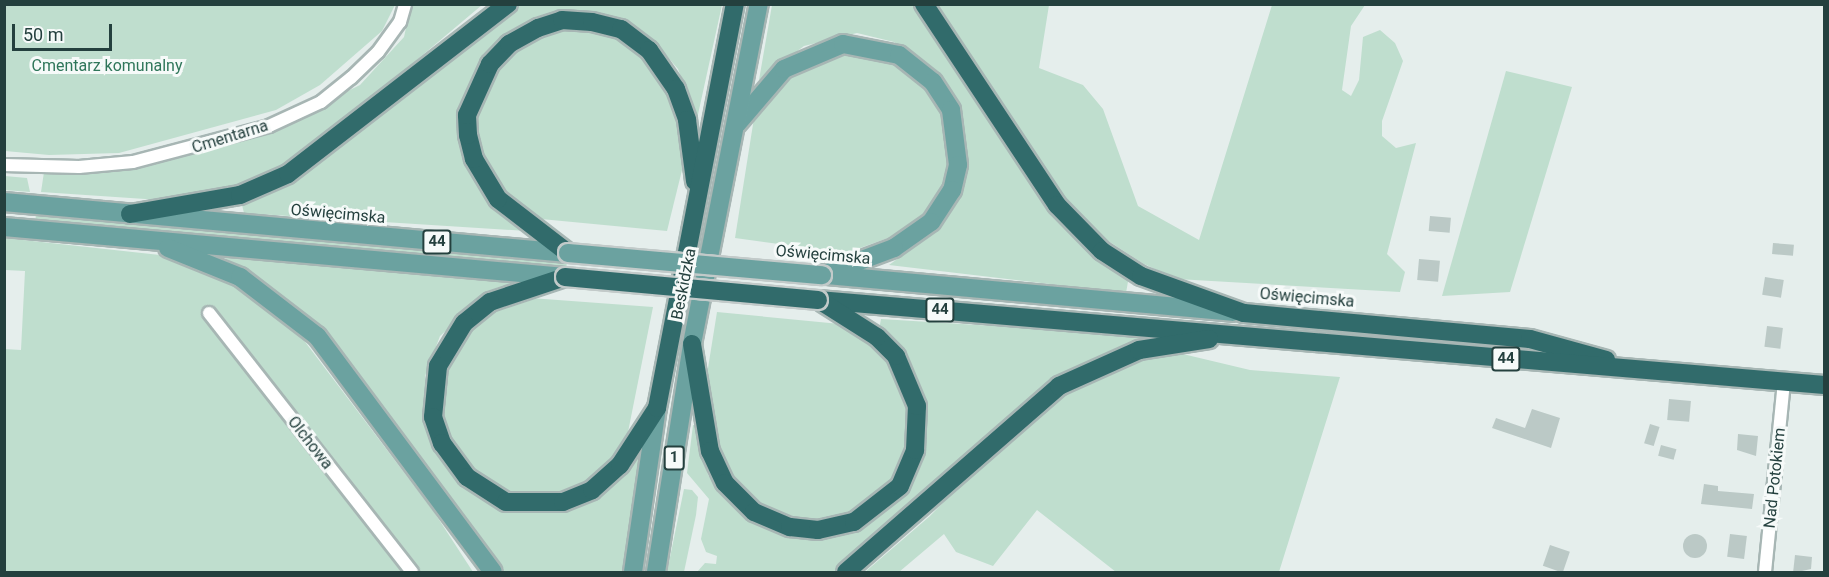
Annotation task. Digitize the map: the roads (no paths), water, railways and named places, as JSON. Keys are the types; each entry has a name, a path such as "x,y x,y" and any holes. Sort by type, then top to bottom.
{"highway":[{"path":"130,214 240,195 288,174 508,4"},
{"name":"Beskidzka","path":"657,408 735,4"},
{"path":"924,4 1073,223 1102,250 1141,276 1244,313"},
{"path":"568,253 498,199 474,159 468,135 467,115 490,63 509,44 538,28 562,20 592,22 621,29 657,58 676,89 687,120 697,198"},
{"path":"565,277 490,303 464,323 448,345 433,390 433,417 452,461 487,492 506,502 562,502 609,477 657,408"},
{"name":"Oświęcimska","path":"565,277 1824,385"},
{"path":"692,344 710,451 725,483 754,512 790,527 818,530 854,522 900,486 915,450 917,406 896,356 878,337 818,300"},
{"name":"Oświęcimska","path":"1244,313 1530,339 1633,369"},
{"path":"846,573 1059,386 1138,350 1239,334"}],"main road":[{"name":"Beskidzka","path":"656,573 692,344 759,4"},
{"path":"735,128 784,69 843,44 899,55 941,93 956,131 958,165 948,196 914,237 822,275"},
{"name":"Oświęcimska","path":"4,202 1244,313"},
{"name":"Oświęcimska","path":"4,227 565,277"},
{"path":"135,238 240,277 317,336 493,573"},
{"name":"Beskidzka","path":"633,573 657,408"}],"street":[{"name":"Cmentarna","path":"4,165 80,167 133,162 269,126 321,102 351,78 378,52 400,21 405,4"},
{"name":"Olchowa","path":"209,313 412,573"},
{"name":"Nad Potokiem","path":"1765,573 1784,383"}],"park label":[{"name":"Cmentarz komunalny","path":"107,66"}]}
